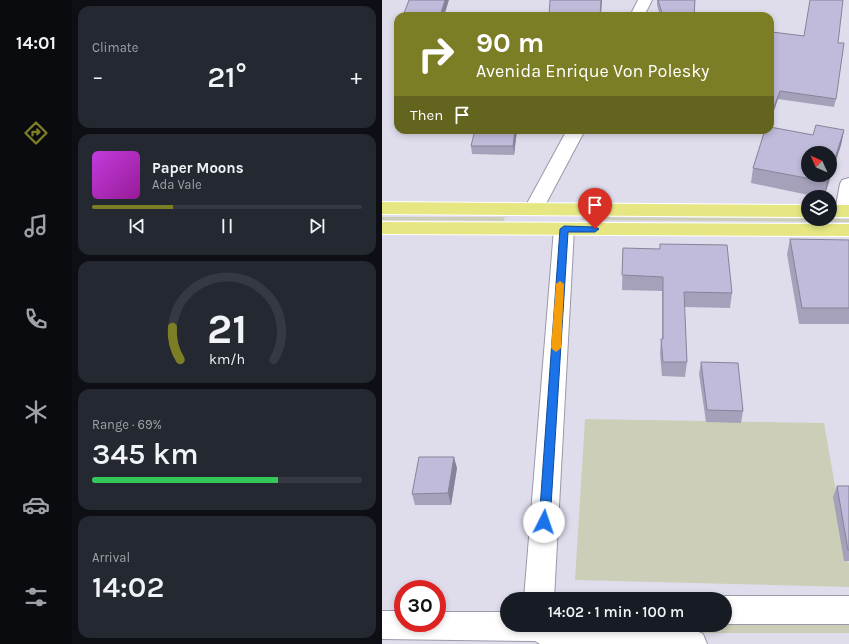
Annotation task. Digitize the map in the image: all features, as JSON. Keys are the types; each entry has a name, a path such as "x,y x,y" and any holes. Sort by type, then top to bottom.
{"main road":[{"path":"382,208 801,211"},
{"path":"542,209 555,229"},
{"path":"382,228 849,230"}],"street":[{"path":"639,12 645,0"},
{"path":"542,209 574,134"},
{"path":"841,211 849,184"},
{"path":"540,592 555,229"},
{"path":"732,610 849,610"},
{"path":"382,625 500,624"},
{"path":"551,632 569,644 692,644"}],"green space":[{"path":"382,217 505,218 503,221 382,220"},
{"path":"583,217 801,219 801,222 581,220"},
{"path":"837,219 849,219 849,222 837,222"},
{"path":"585,419 824,423 849,565 849,587 575,580"},
{"path":"732,621 849,621 849,633 577,632 732,632"}],"building":[{"path":"409,0 445,0 441,12 404,12"},
{"path":"550,0 601,0 600,12 549,12"},
{"path":"658,0 695,0 694,12 662,12"},
{"path":"810,0 843,0 838,43 844,43 836,99 780,91 774,107 774,32 804,36"},
{"path":"816,125 844,130 837,152 837,146 801,146 801,177 753,168 764,134 774,134 774,128 813,135"},
{"path":"474,134 514,134 513,146 471,146"},
{"path":"790,239 849,240 849,308 802,308"},
{"path":"660,244 727,245 732,293 684,292 687,362 663,362 661,339 663,339 663,277 622,275 623,248 660,249"},
{"path":"701,362 738,363 743,411 707,410"},
{"path":"419,457 454,457 448,493 412,494"},
{"path":"837,486 849,486 849,550 848,550"}],"slow traffic":[{"path":"556,348 560,284"}],"route":[{"path":"544,522 564,229 595,229"}]}
